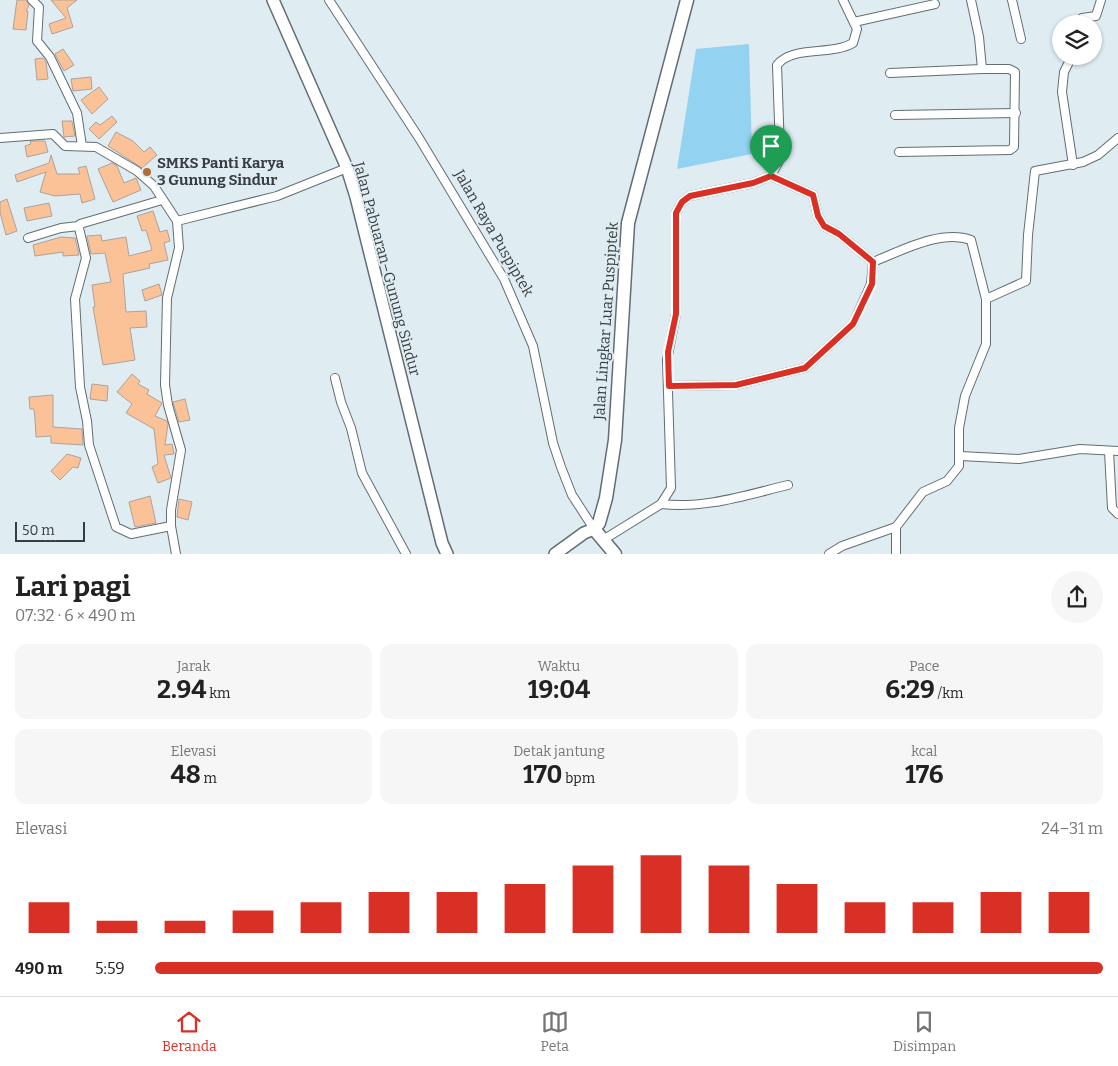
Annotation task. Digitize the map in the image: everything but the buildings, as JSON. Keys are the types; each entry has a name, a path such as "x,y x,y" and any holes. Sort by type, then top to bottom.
{"main road":[{"name":"Jalan Lingkar Luar Puspiptek","path":"594,528 599,523 606,498 615,440 628,223 688,0"},
{"name":"Jalan Raya Puspiptek","path":"594,528 615,554"}],"street":[{"path":"32,0 39,7 37,40 50,58 77,112 82,146"},
{"name":"Jalan Pabuaran–Gunung Sindur","path":"273,0 347,168 361,217 442,543 447,554"},
{"name":"Jalan Raya Puspiptek","path":"328,0 419,138 504,279 533,346 561,467 572,495 594,528"},
{"path":"603,540 661,504 668,494 672,480 668,352 676,314 676,213 682,202 690,196 753,183 771,176 779,161 780,150 777,65 791,55 844,48 850,45 857,35 854,22 843,0"},
{"path":"971,0 979,36 982,69"},
{"path":"1012,0 1022,39"},
{"path":"1096,15 1101,0"},
{"path":"854,22 934,4"},
{"path":"1068,65 1064,72 1062,92 1073,165"},
{"path":"890,73 1013,69 1016,114 1014,148 1010,150 899,152"},
{"path":"895,115 1016,114"},
{"path":"0,138 54,134 65,146 100,149 137,171 154,186 177,221 179,248 167,298 165,366 166,394 181,450 171,510 171,526 176,554"},
{"path":"986,299 1026,281 1034,171 1073,165 1098,155 1118,138"},
{"path":"177,221 277,196 347,168"},
{"path":"771,176 813,195 818,216 824,226 839,234 873,262"},
{"path":"28,238 61,228 79,226 162,200"},
{"path":"79,226 86,258 75,299 80,387 87,421 89,446 116,527 131,534 171,526"},
{"path":"829,554 842,546 896,527 923,492 947,481 953,475 959,466 959,428 965,396 986,344 986,299 976,250 973,242 969,239 935,240 873,262"},
{"path":"669,386 736,385 805,368 853,324 872,284 873,262"},
{"path":"336,378 362,473 406,554"},
{"path":"960,456 1019,459 1066,450 1118,451"},
{"path":"1109,451 1112,508 1118,514"},
{"path":"661,504 680,506 704,505 788,485"},
{"path":"896,527 896,554"},
{"path":"555,554 594,528"}],"shaded area":[{"path":"749,44 752,154 677,169 696,49"}],"place":[{"name":"SMKS Panti Karya 3 Gunung Sindur","path":"147,172"}],"route":[{"path":"771,176 808,191 813,195 816,201 816,211 824,226 839,234 873,262 872,284 853,324 805,368 736,385 669,386 667,360 676,314 676,213 682,202 690,196 706,191 753,183 771,176"}]}
